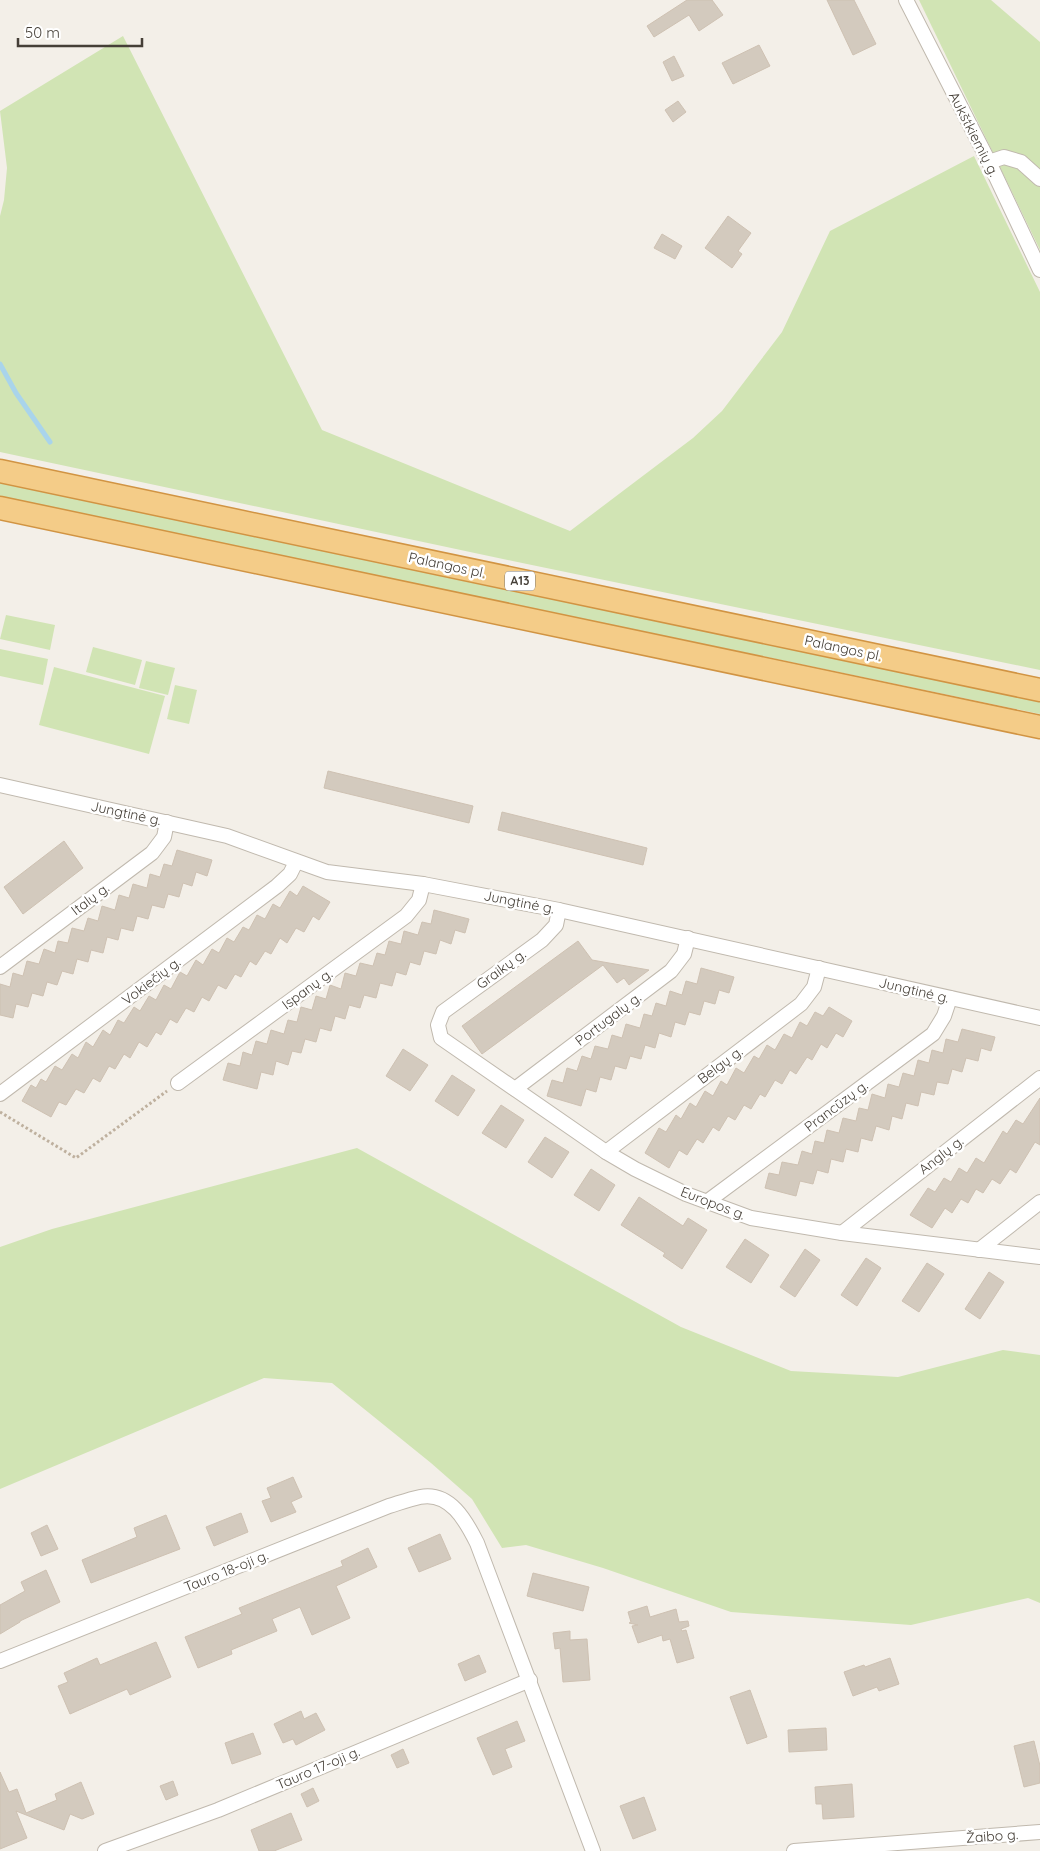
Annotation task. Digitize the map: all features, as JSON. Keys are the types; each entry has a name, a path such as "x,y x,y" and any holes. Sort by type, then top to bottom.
{"highway":[{"name":"Palangos pl.","path":"0,472 1040,690"},
{"path":"0,508 1040,726"}],"street":[{"name":"Aukštkiemių g.","path":"906,0 1040,270"},
{"path":"988,162 1004,157 1021,162 1040,179"},
{"name":"Jungtinė g.","path":"0,785 227,836 328,872 423,884 559,910 1040,1018"},
{"name":"Italų g.","path":"0,967 152,853 164,837 167,822"},
{"name":"Vokiečių g.","path":"0,1094 277,886 290,874 296,862"},
{"name":"Ispanų g.","path":"178,1083 406,916 419,900 423,884"},
{"name":"Graikų g.","path":"438,1025 443,1012 542,940 556,925 559,910"},
{"name":"Portugalų g.","path":"515,1089 671,971 684,954 688,938"},
{"name":"Belgų g.","path":"606,1152 801,1004 814,987 819,968"},
{"name":"Prancūzų g.","path":"708,1201 933,1034 944,1016 950,998"},
{"name":"Europos g.","path":"438,1025 441,1038 606,1152 635,1169 686,1194 751,1218 842,1233 1040,1257"},
{"name":"Anglų g.","path":"842,1233 1040,1078"},
{"path":"979,1250 1040,1202"},
{"name":"Tauro 18-oji g.","path":"0,1660 389,1506 422,1496 438,1498 452,1506 466,1522 478,1543 530,1680"},
{"path":"530,1680 594,1851"},
{"name":"Tauro 17-oji g.","path":"105,1851 218,1810 530,1680"},
{"name":"Žaibo g.","path":"794,1851 1040,1832"}],"path":[{"path":"0,1112 76,1158 178,1083"}],"green space":[{"path":"919,0 991,0 1040,42 1040,250"},
{"path":"123,36 322,430 570,531 693,438 722,411 782,332 830,231 974,156 1040,292 1040,670 527,564 0,452 0,216 4,200 7,168 0,111"},
{"path":"0,483 1040,702 1040,714 0,497"},
{"path":"6,615 55,625 50,650 0,639"},
{"path":"93,647 142,660 135,685 86,672"},
{"path":"0,649 48,659 43,685 0,676"},
{"path":"146,661 175,668 168,695 139,688"},
{"path":"54,667 165,696 149,754 39,725"},
{"path":"175,685 197,690 189,724 167,719"},
{"path":"357,1148 681,1327 791,1371 898,1377 1003,1350 1040,1355 1040,1603 1028,1598 911,1625 731,1612 603,1568 526,1545 502,1548 472,1499 431,1463 332,1383 264,1378 0,1489 0,1247 52,1229"}],"building":[{"path":"687,0 712,0 723,15 699,31 689,15 654,37 647,26"},
{"path":"827,0 854,0 876,44 853,55"},
{"path":"759,45 770,66 733,84 722,63"},
{"path":"674,56 684,76 672,81 663,62"},
{"path":"678,101 686,112 673,122 665,110"},
{"path":"728,216 751,233 738,251 742,254 732,268 705,248"},
{"path":"662,234 682,246 675,259 654,248"},
{"path":"328,771 473,806 469,823 324,788"},
{"path":"502,812 647,848 643,865 498,830"},
{"path":"64,841 83,868 23,914 4,887"},
{"path":"177,850 212,860 207,876 196,872 192,886 183,883 179,897 168,894 164,908 152,905 148,919 137,916 133,931 121,928 118,940 107,937 103,953 91,950 88,962 77,959 73,974 62,971 57,985 47,982 43,996 32,993 28,1007 16,1004 13,1018 0,1015 0,984 10,987 13,973 23,976 27,961 39,964 44,949 55,953 58,941 68,943 72,928 84,931 88,918 98,921 102,906 115,910 119,895 129,898 133,884 147,888 150,874 160,877 164,864 172,866"},
{"path":"303,886 330,902 319,920 313,916 304,932 296,928 287,943 280,938 271,954 265,951 256,965 250,961 241,977 235,974 226,989 218,985 209,1001 202,997 194,1012 186,1008 177,1023 170,1019 161,1035 156,1032 147,1047 139,1042 130,1058 124,1054 115,1069 109,1066 100,1082 93,1078 84,1093 76,1089 66,1105 59,1102 51,1117 22,1101 31,1085 36,1088 41,1079 46,1082 55,1066 62,1070 72,1054 78,1058 86,1042 93,1047 103,1030 110,1035 118,1020 124,1023 134,1007 140,1011 149,996 156,1000 164,985 171,989 180,972 187,976 196,960 203,965 212,949 219,953 227,938 234,942 243,927 249,930 257,915 265,919 273,904 280,908 290,891 297,896"},
{"path":"434,910 469,919 465,933 455,930 451,944 440,940 436,954 424,951 420,965 410,962 406,975 396,972 392,986 380,983 376,998 364,995 360,1008 349,1005 345,1019 335,1016 331,1031 320,1028 316,1042 305,1039 301,1053 292,1051 288,1065 276,1061 273,1075 261,1072 257,1089 223,1080 228,1063 240,1066 243,1052 252,1055 256,1041 267,1044 271,1030 284,1034 288,1020 297,1022 301,1007 312,1010 316,996 326,999 330,985 341,989 345,973 356,976 360,963 373,966 377,953 385,955 389,941 401,944 404,931 418,935 422,922 431,924"},
{"path":"578,941 592,960 649,970 629,985 624,978 617,983 603,965 482,1054 462,1026"},
{"path":"701,968 734,977 729,993 719,990 715,1004 704,1001 700,1015 689,1012 685,1025 675,1022 671,1037 659,1033 655,1048 645,1045 641,1059 630,1056 626,1069 615,1066 611,1080 600,1077 596,1092 586,1089 581,1106 547,1096 552,1080 563,1083 567,1068 577,1071 582,1056 591,1059 595,1046 608,1049 612,1035 622,1038 626,1024 640,1028 644,1014 652,1016 656,1003 666,1006 670,991 682,995 686,981 697,984"},
{"path":"829,1007 852,1021 843,1037 836,1033 827,1048 821,1044 812,1060 807,1057 796,1074 790,1070 782,1084 775,1080 765,1097 760,1094 751,1109 744,1105 735,1120 728,1116 719,1131 713,1127 703,1143 697,1139 687,1155 679,1150 669,1168 645,1153 659,1128 666,1132 676,1115 681,1119 690,1103 696,1107 705,1091 713,1096 721,1081 727,1085 736,1068 744,1073 754,1056 759,1059 767,1045 775,1050 784,1034 792,1038 800,1022 807,1026 815,1012 823,1016"},
{"path":"962,1029 995,1037 991,1051 981,1048 978,1061 966,1058 962,1072 952,1069 948,1084 937,1082 934,1095 921,1092 918,1106 906,1103 902,1119 892,1116 889,1130 876,1126 872,1141 861,1138 858,1152 846,1149 843,1162 831,1159 828,1173 817,1170 813,1184 800,1181 796,1196 765,1188 769,1173 779,1175 782,1162 798,1165 802,1151 812,1154 815,1141 824,1143 827,1130 839,1133 843,1118 856,1121 859,1108 868,1110 872,1094 885,1098 888,1084 899,1087 903,1073 914,1076 918,1060 929,1063 932,1050 943,1053 946,1039 958,1042"},
{"path":"403,1049 428,1065 410,1091 386,1076"},
{"path":"452,1075 475,1090 458,1116 435,1101"},
{"path":"1040,1098 1040,1145 1035,1142 1016,1173 1010,1169 1000,1184 992,1179 983,1193 976,1189 968,1203 961,1199 952,1213 945,1208 932,1228 910,1215 928,1188 935,1192 944,1178 951,1182 959,1168 967,1173 976,1158 984,1163 1003,1131 1007,1134 1016,1120 1023,1124"},
{"path":"501,1105 524,1120 506,1148 482,1133"},
{"path":"545,1137 569,1152 552,1178 528,1162"},
{"path":"591,1169 615,1185 599,1211 574,1195"},
{"path":"639,1197 683,1226 688,1218 707,1230 682,1269 663,1256 665,1253 621,1225"},
{"path":"745,1239 769,1255 751,1283 726,1267"},
{"path":"805,1249 820,1260 795,1297 780,1287"},
{"path":"866,1258 881,1268 857,1306 841,1295"},
{"path":"927,1263 944,1274 919,1312 902,1301"},
{"path":"989,1272 1004,1282 980,1319 965,1309"},
{"path":"293,1477 302,1497 291,1502 296,1512 271,1522 262,1501 271,1498 267,1488"},
{"path":"241,1513 248,1532 214,1546 206,1527"},
{"path":"166,1515 180,1549 91,1583 82,1560 137,1537 134,1528"},
{"path":"47,1525 58,1549 41,1556 31,1533"},
{"path":"440,1534 451,1559 419,1572 408,1548"},
{"path":"368,1548 377,1567 336,1586 350,1618 312,1635 300,1607 272,1619 277,1631 231,1650 232,1654 198,1668 185,1637 242,1614 239,1608 343,1566 341,1561"},
{"path":"46,1570 60,1602 20,1621 0,1634 0,1605 25,1591 21,1582"},
{"path":"533,1573 589,1587 583,1611 527,1596"},
{"path":"647,1606 650,1617 676,1609 679,1622 688,1621 689,1626 681,1629 682,1631 686,1630 694,1658 677,1663 670,1639 663,1641 662,1635 638,1643 632,1626 638,1625 629,1623 631,1622 628,1612"},
{"path":"570,1631 570,1640 587,1639 590,1680 563,1682 560,1648 555,1649 553,1633"},
{"path":"156,1642 171,1677 130,1695 127,1689 70,1714 58,1686 68,1682 64,1673 97,1658 100,1665"},
{"path":"479,1655 486,1672 465,1681 458,1664"},
{"path":"890,1658 899,1684 879,1691 877,1687 853,1696 844,1672"},
{"path":"750,1690 767,1737 747,1744 730,1697"},
{"path":"301,1711 304,1719 316,1713 325,1730 296,1745 293,1739 283,1743 274,1724"},
{"path":"517,1721 525,1741 505,1749 512,1767 493,1775 477,1738"},
{"path":"826,1728 827,1750 789,1752 788,1730"},
{"path":"253,1733 261,1754 232,1764 225,1743"},
{"path":"1034,1741 1040,1766 1040,1783 1024,1787 1014,1746"},
{"path":"403,1749 409,1763 397,1768 391,1755"},
{"path":"0,1772 9,1792 17,1789 26,1813 57,1800 55,1794 81,1782 94,1814 82,1819 70,1814 64,1830 16,1811 27,1838 0,1849"},
{"path":"173,1781 178,1795 166,1800 160,1786"},
{"path":"852,1784 854,1817 823,1819 822,1804 816,1804 815,1787"},
{"path":"313,1788 319,1801 307,1807 301,1794"},
{"path":"644,1797 656,1830 633,1839 620,1806"},
{"path":"291,1813 302,1840 274,1851 259,1851 251,1830"}],"waterway":[{"path":"0,364 16,393 50,442"}]}
